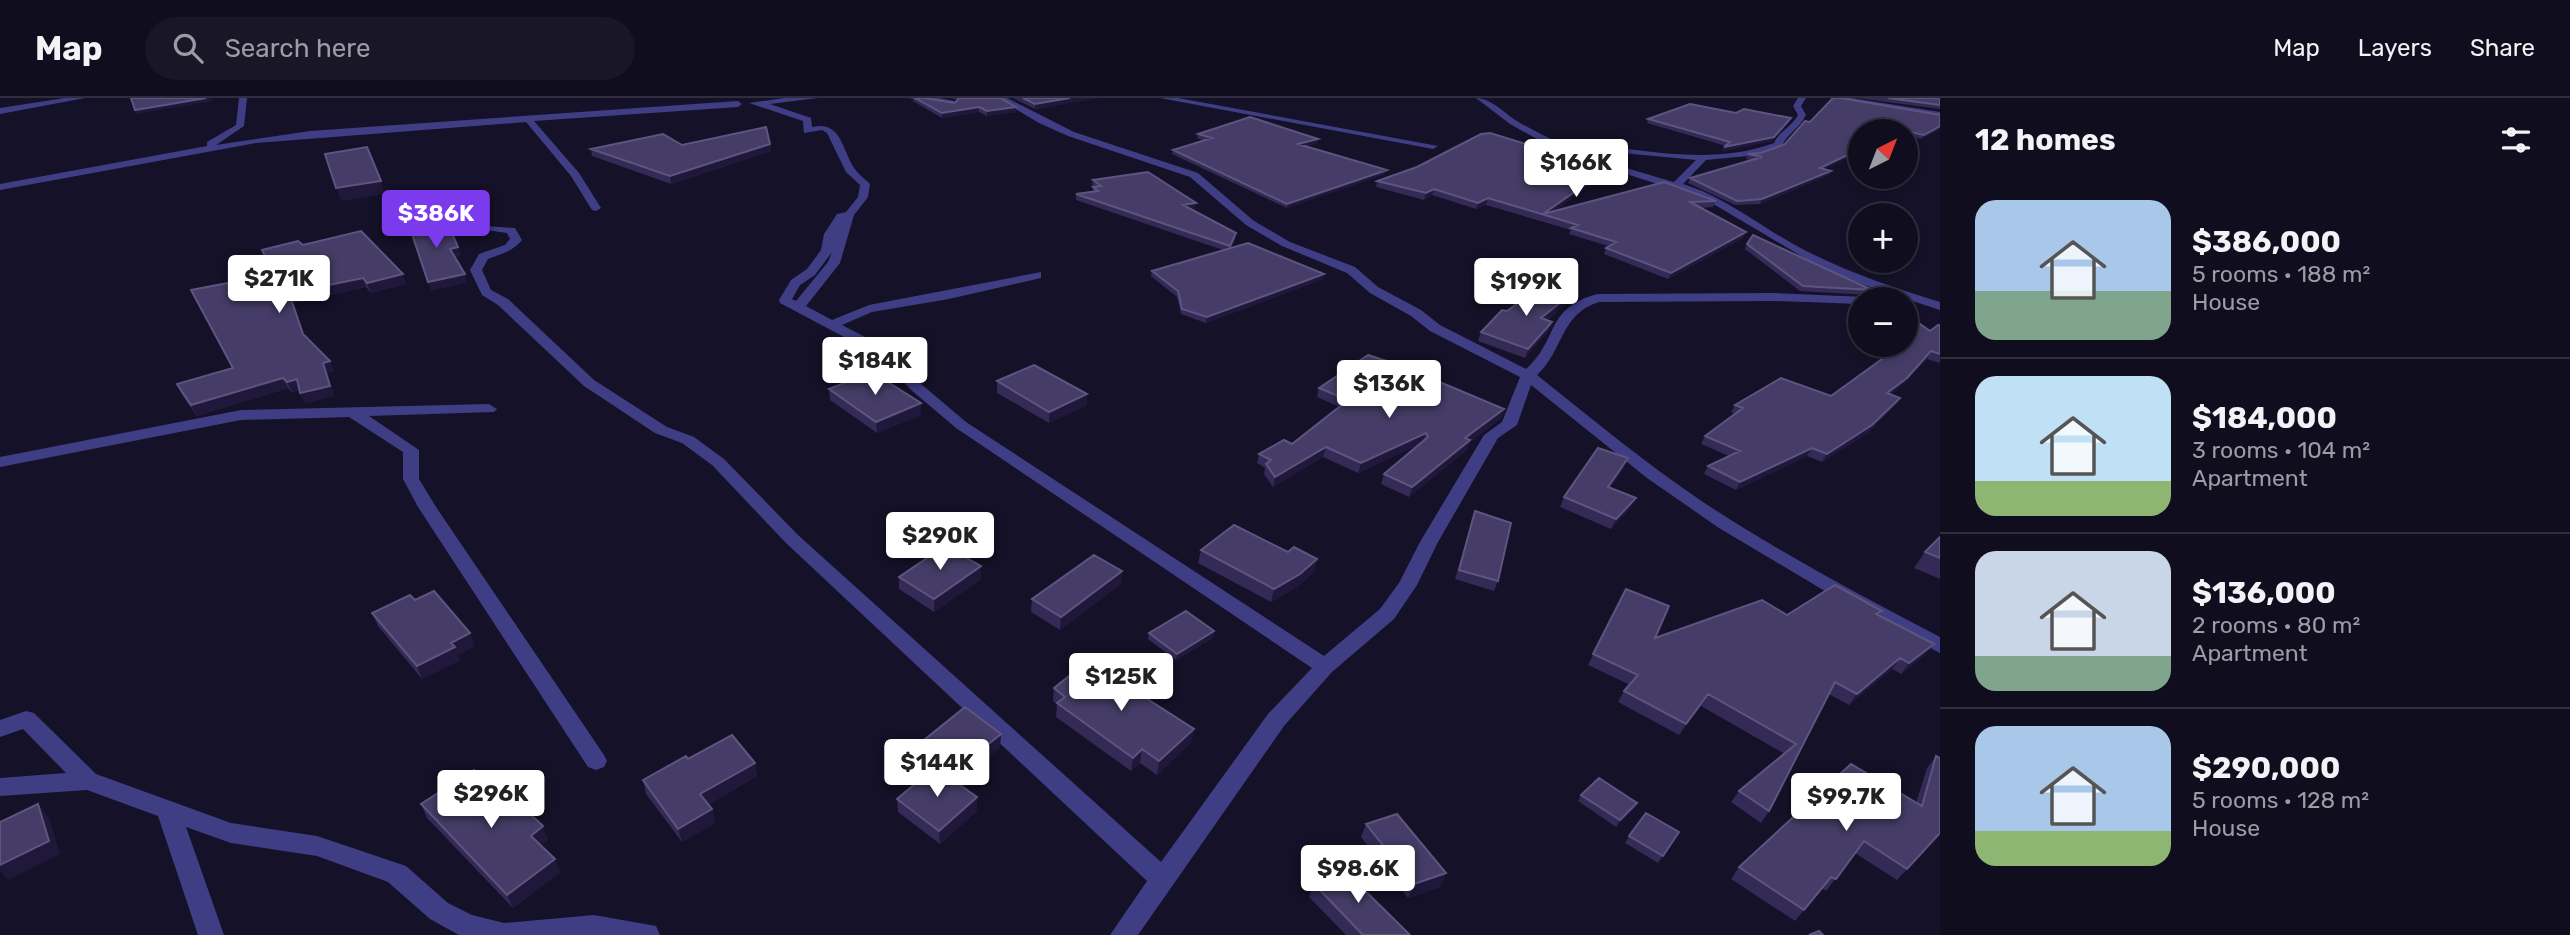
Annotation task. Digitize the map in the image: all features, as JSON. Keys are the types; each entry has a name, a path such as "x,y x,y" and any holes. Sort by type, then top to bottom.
{"street":[{"path":"0,111 81,98"},
{"path":"183,153 217,142 240,126 243,98"},
{"path":"696,98 737,104"},
{"path":"0,187 183,153 310,134 814,98"},
{"path":"912,98 955,102"},
{"path":"1001,98 1071,134 1194,176 1250,223 1286,244 1351,270 1374,290 1416,313 1434,328 1528,375 1696,505 1850,599 1940,646"},
{"path":"1164,98 1433,146"},
{"path":"1480,98 1500,116 1552,143 1627,171 1677,184 1738,213 1800,252 1875,286 1935,304"},
{"path":"1552,143 1704,157 1764,152 1779,144 1779,140 1797,126 1802,115 1797,106 1802,98"},
{"path":"1836,98 1940,115"},
{"path":"753,103 808,120 807,131 823,127 830,131 851,172 864,184 863,197 849,215 841,216 830,234 827,250 811,272 795,283 785,300 885,353 915,386 961,425 1325,667"},
{"path":"529,120 575,175 596,208"},
{"path":"1677,184 1704,157"},
{"path":"491,229 511,230 516,240 509,247 483,257 476,270 486,292 503,302 589,383 661,430 688,440 718,462 792,539 1162,879"},
{"path":"833,325 841,319 890,305 938,298 1037,275"},
{"path":"1123,935 1276,720 1325,667 1387,614 1408,585 1429,542 1492,435 1509,425 1528,375 1547,357 1557,327 1570,308 1598,298 1667,296 1848,300"},
{"path":"0,462 241,415 489,409"},
{"path":"352,412 411,450 411,479 427,507 596,761"},
{"path":"0,729 26,719 88,781"},
{"path":"0,787 88,781 231,832 317,846 397,874 439,911 467,926 504,934 594,927 647,935"},
{"path":"167,808 211,935"}],"building":[{"path":"131,98 206,98 135,110"},
{"path":"915,98 955,103 959,98 1000,98 1016,107 987,111 979,107 942,113"},
{"path":"1023,98 1070,98 1035,104"},
{"path":"1833,98 1940,115 1940,126 1924,135 1918,134 1918,119 1848,119 1848,155 1820,168 1831,171 1762,199 1737,201 1690,178 1762,157 1748,154 1761,153 1785,144 1805,121 1810,122"},
{"path":"1888,98 1940,98 1940,105"},
{"path":"1690,104 1736,113 1744,109 1791,118 1774,137 1724,147 1730,142 1648,119"},
{"path":"1250,117 1318,139 1298,144 1387,170 1287,204 1173,150 1212,138 1198,134"},
{"path":"766,127 770,144 670,176 591,149 663,134 682,145"},
{"path":"1490,133 1607,169 1543,214 1664,182 1716,201 1690,202 1746,232 1671,273 1606,248 1616,242 1571,228 1578,225 1488,198 1478,203 1434,189 1426,193 1377,181 1417,167 1481,134"},
{"path":"367,147 381,181 336,188 325,154"},
{"path":"1148,172 1196,203 1183,205 1236,233 1230,246 1076,194 1098,191 1093,187 1101,186 1093,180"},
{"path":"446,219 458,247 450,249 465,274 428,282 409,225"},
{"path":"361,231 403,274 367,283 363,278 289,293 303,334 330,361 323,363 330,386 300,393 297,379 287,382 283,378 191,405 177,384 233,368 191,290 233,282 248,275 272,270 262,250 298,241 303,245"},
{"path":"1753,235 1866,287 1803,286 1747,244"},
{"path":"1248,243 1324,274 1207,317 1182,309 1178,291 1152,271"},
{"path":"1541,286 1570,295 1541,318 1552,322 1528,349 1481,332 1502,310 1507,311"},
{"path":"1918,322 1930,331 1940,325 1940,354 1931,351 1907,378 1887,393 1900,398 1872,425 1827,454 1812,448 1740,482 1708,466 1740,451 1705,436 1743,408 1735,405 1781,378 1831,396 1885,357 1918,357"},
{"path":"1368,355 1433,376 1430,378 1504,409 1465,438 1470,440 1412,487 1384,474 1428,437 1426,433 1361,463 1326,447 1275,477 1266,464 1271,460 1259,454 1284,440 1292,444 1348,400 1319,388"},
{"path":"1034,365 1087,394 1049,412 997,381"},
{"path":"872,372 921,403 876,422 829,389"},
{"path":"1598,448 1628,458 1608,487 1636,498 1616,519 1564,497"},
{"path":"1475,511 1511,523 1498,581 1459,570"},
{"path":"1234,525 1288,552 1294,547 1317,559 1300,574 1274,589 1201,550"},
{"path":"1940,537 1940,558 1925,552"},
{"path":"945,546 981,566 934,599 899,577"},
{"path":"1094,555 1122,571 1061,617 1032,599"},
{"path":"1835,585 1882,611 1876,614 1934,644 1909,663 1900,658 1857,694 1835,682 1769,811 1739,791 1796,744 1708,694 1686,724 1624,691 1638,675 1593,654 1626,589 1669,606 1655,638 1762,600 1787,615"},
{"path":"434,591 470,633 451,643 455,647 417,666 372,613 410,595 415,600"},
{"path":"1186,611 1214,631 1177,654 1149,633"},
{"path":"1088,661 1194,729 1159,761 1142,749 1133,758 1057,703 1065,697 1054,688"},
{"path":"965,707 1001,734 960,767 924,740"},
{"path":"732,735 755,763 700,794 712,809 678,829 643,780"},
{"path":"1936,756 1940,758 1940,833 1907,869 1864,841 1836,879 1831,877 1804,910 1739,867 1851,764 1922,806"},
{"path":"935,767 977,797 939,831 897,799"},
{"path":"474,770 494,789 499,785 543,826 531,836 555,859 507,895 421,804"},
{"path":"1599,778 1637,803 1620,820 1581,795"},
{"path":"38,804 49,841 0,865 0,822"},
{"path":"1646,813 1679,832 1663,856 1629,836"},
{"path":"1397,814 1446,873 1414,884 1366,824"},
{"path":"1341,867 1410,935 1363,935 1314,884"}]}
